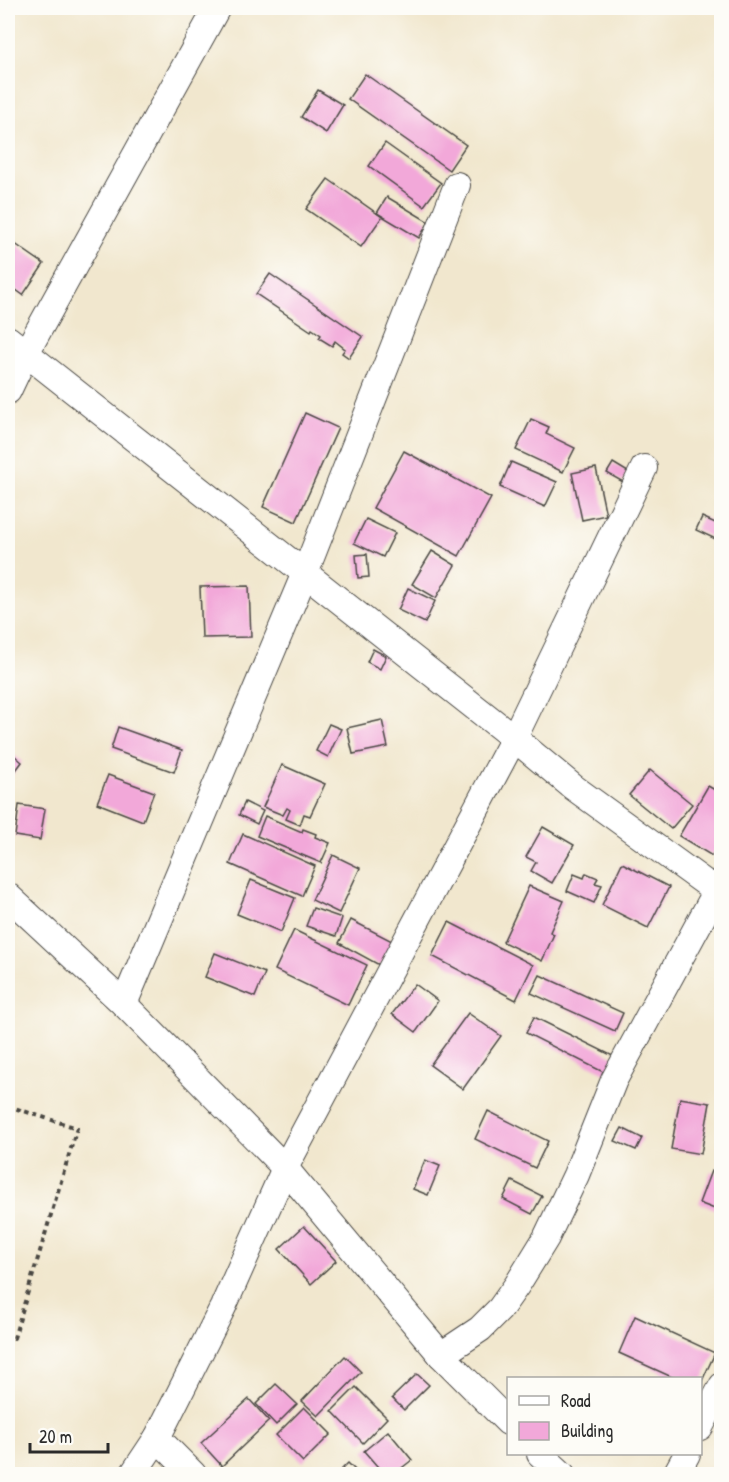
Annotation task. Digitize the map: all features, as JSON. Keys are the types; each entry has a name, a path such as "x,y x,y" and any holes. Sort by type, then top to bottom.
{"street":[{"path":"8,391 16,346 217,8"},
{"path":"124,1004 305,573 457,185"},
{"path":"16,346 514,738 573,788 720,889 614,1080 576,1175 546,1238 500,1309 480,1329 441,1355"},
{"path":"133,1474 157,1438 223,1307 285,1168 514,738 644,468"},
{"path":"8,896 124,1004 285,1168 441,1355 507,1421"},
{"path":"702,1423 722,1386"},
{"path":"157,1438 193,1474"},
{"path":"541,1455 561,1474"},
{"path":"676,1474 686,1455"}],"path":[{"path":"8,1106 77,1128 14,1338 8,1336"}],"building":[{"path":"365,74 466,145 449,170 348,99"},
{"path":"318,90 343,105 326,133 301,117"},
{"path":"385,143 441,183 424,206 369,166"},
{"path":"328,179 382,217 361,247 306,209"},
{"path":"387,197 429,222 419,238 377,213"},
{"path":"8,239 44,264 23,295 8,284"},
{"path":"270,274 363,337 349,358 342,353 345,349 335,341 332,346 319,338 321,335 312,329 311,331 256,294"},
{"path":"305,413 338,428 296,522 263,507"},
{"path":"531,419 549,427 546,434 575,448 563,472 516,450"},
{"path":"404,451 491,498 459,556 373,508"},
{"path":"511,462 557,482 545,507 500,487"},
{"path":"613,463 628,472 623,482 607,473"},
{"path":"596,468 606,515 582,520 572,473"},
{"path":"702,517 722,526 722,542 696,530"},
{"path":"366,519 395,533 383,557 354,543"},
{"path":"432,551 455,565 436,598 412,584"},
{"path":"367,554 369,577 358,578 356,555"},
{"path":"249,586 251,637 202,638 200,587"},
{"path":"408,588 435,601 425,623 398,610"},
{"path":"373,649 386,656 380,669 367,662"},
{"path":"382,720 388,747 353,754 347,728"},
{"path":"329,724 341,729 328,757 316,751"},
{"path":"118,727 182,750 174,772 111,749"},
{"path":"8,750 22,762 8,781"},
{"path":"282,765 325,784 310,816 304,814 300,825 286,819 290,810 287,808 283,815 263,807"},
{"path":"650,770 692,804 671,829 629,795"},
{"path":"108,775 154,792 143,821 97,803"},
{"path":"708,786 722,794 722,840 712,856 679,836"},
{"path":"245,802 263,811 257,824 239,815"},
{"path":"19,805 45,809 40,840 15,836"},
{"path":"265,816 302,832 303,829 316,834 315,837 330,843 321,863 257,836"},
{"path":"543,827 574,845 552,883 531,871 536,862 526,857"},
{"path":"243,834 315,866 302,896 230,864"},
{"path":"333,855 360,868 339,913 312,900"},
{"path":"622,863 669,887 648,928 602,905"},
{"path":"586,873 598,878 595,883 602,885 594,903 567,891 574,874 584,878"},
{"path":"251,880 295,898 281,932 237,914"},
{"path":"529,886 564,901 550,932 554,934 542,961 503,942"},
{"path":"313,908 342,918 336,936 306,926"},
{"path":"351,920 394,942 381,966 339,943"},
{"path":"449,922 533,965 516,1000 432,956"},
{"path":"294,930 367,965 348,1005 275,970"},
{"path":"215,953 265,973 255,997 205,977"},
{"path":"540,975 623,1013 615,1031 531,993"},
{"path":"415,984 438,1001 416,1032 392,1014"},
{"path":"468,1013 501,1036 463,1089 430,1065"},
{"path":"534,1017 615,1057 607,1074 526,1033"},
{"path":"680,1098 710,1103 701,1154 671,1149"},
{"path":"488,1111 548,1141 535,1168 475,1139"},
{"path":"622,1128 642,1138 636,1150 615,1141"},
{"path":"425,1160 440,1166 428,1195 413,1189"},
{"path":"711,1171 722,1175 722,1208 720,1211 699,1203"},
{"path":"512,1181 542,1196 532,1214 503,1199"},
{"path":"304,1226 336,1261 311,1284 279,1249"},
{"path":"635,1316 715,1353 702,1381 702,1377 672,1377 619,1353"},
{"path":"345,1356 361,1372 318,1416 302,1401"},
{"path":"417,1374 429,1385 404,1410 392,1398"},
{"path":"276,1384 297,1404 276,1425 256,1404"},
{"path":"356,1387 387,1418 363,1443 332,1411"},
{"path":"249,1399 269,1421 222,1466 201,1443"},
{"path":"304,1407 331,1434 303,1462 276,1435"},
{"path":"388,1431 412,1460 394,1474 384,1474 364,1451"},
{"path":"348,1463 359,1474 337,1474"}]}
